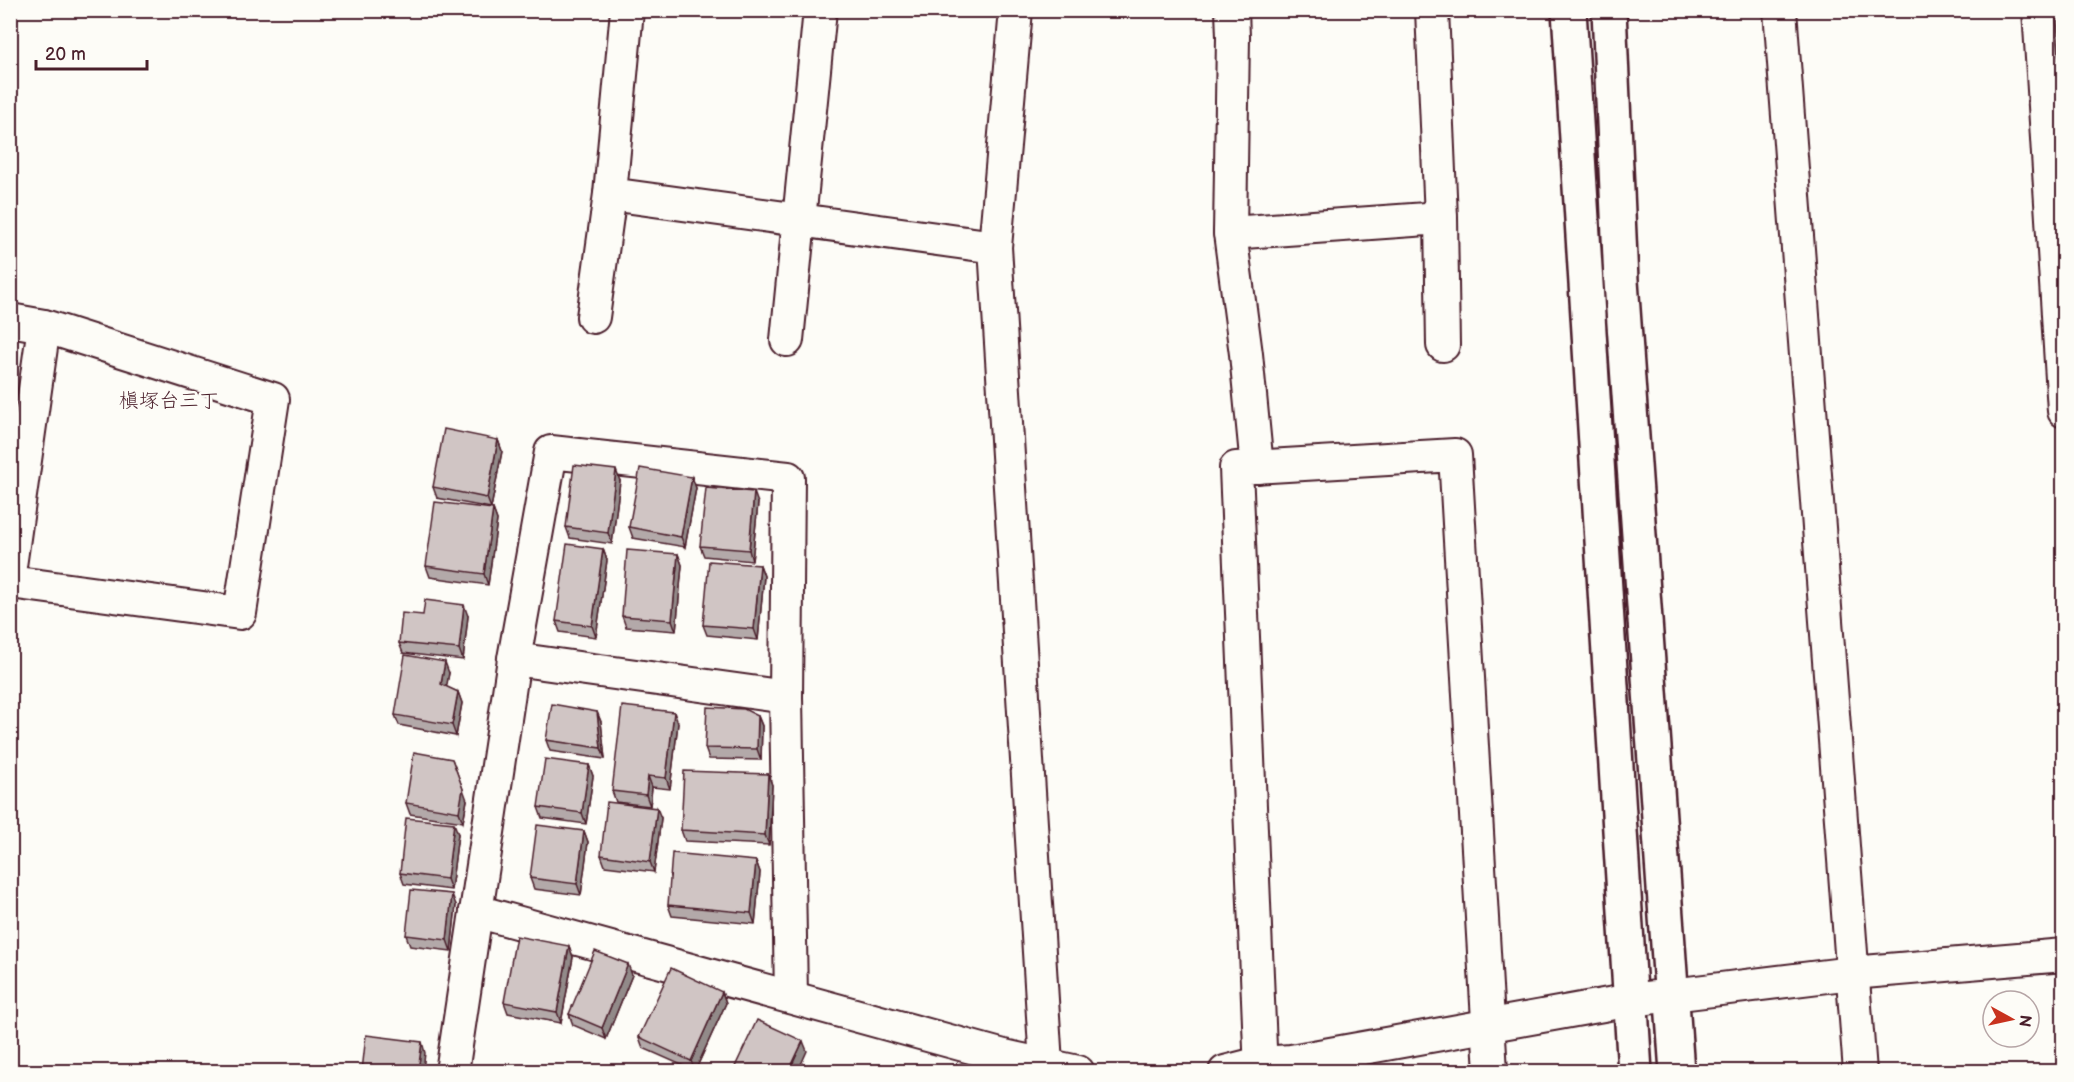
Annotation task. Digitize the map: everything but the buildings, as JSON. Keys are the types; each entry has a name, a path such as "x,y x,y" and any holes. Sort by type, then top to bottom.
{"street":[{"path":"593,317 610,194 627,10"},
{"path":"787,340 820,10"},
{"path":"1016,10 995,247 1046,1064"},
{"path":"1232,10 1230,233 1246,354 1257,467"},
{"path":"1432,10 1441,218 1443,345"},
{"path":"1569,10 1635,1071"},
{"path":"1610,10 1621,281 1677,1071"},
{"path":"1780,10 1860,1071"},
{"path":"2039,10 2064,411"},
{"path":"610,194 995,247"},
{"path":"1230,233 1441,218"},
{"path":"10,321 44,326 273,399 240,612 10,582"},
{"path":"10,566 44,326"},
{"path":"452,1071 514,659 551,452 788,477 786,698 791,997"},
{"path":"1260,1067 1236,468 1455,455 1491,1071"},
{"path":"514,659 786,698"},
{"path":"476,911 1004,1056 1078,1071"},
{"path":"1225,1071 1260,1067 1631,1000 1852,973 2064,955"}],"district":[{"name":"槇塚台三丁","path":"169,401"}]}
